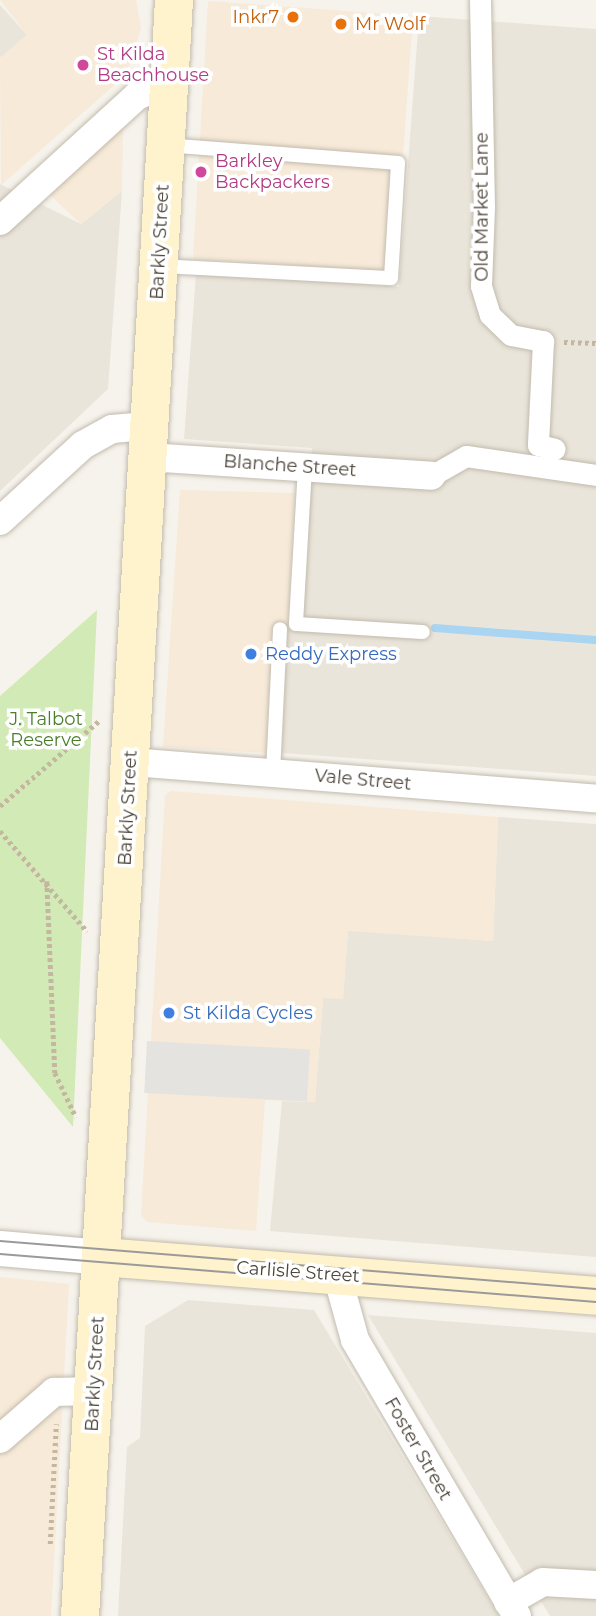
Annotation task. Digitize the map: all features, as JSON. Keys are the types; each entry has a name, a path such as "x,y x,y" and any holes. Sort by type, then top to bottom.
{"main road":[{"name":"Barkly Street","path":"80,1616 76,1391 102,1257 174,0"},
{"name":"Carlisle Street","path":"102,1257 596,1296"}],"street":[{"name":"Old Market Lane","path":"480,0 484,207 481,286 490,315 512,335 542,341"},
{"path":"0,221 137,96 170,81"},
{"path":"542,341 538,445 555,449"},
{"name":"Blanche Street","path":"0,521 83,445 112,429 149,441 305,467 431,476"},
{"path":"431,476 466,456 596,475"},
{"name":"Vale Street","path":"131,762 596,799"},
{"name":"Carlisle Street","path":"0,1248 102,1257"},
{"name":"Foster Street","path":"337,1275 355,1340 512,1609"},
{"path":"0,1439 76,1391"},
{"path":"512,1609 543,1582 596,1586"}],"lane":[{"path":"159,265 391,278 398,163 166,145"},
{"path":"305,467 296,624 423,632"},
{"path":"273,773 280,629"}],"path":[{"path":"542,341 596,343"},
{"path":"0,806 102,717"},
{"path":"0,831 47,881 119,970"},
{"path":"47,881 55,1073 78,1121"},
{"path":"50,1550 76,1391"}],"shaded area":[{"path":"0,0 136,0 141,28 127,74 1,185 0,58 27,35"},
{"path":"208,1 413,16 403,155 392,155 384,271 193,259"},
{"path":"0,5 27,35 0,58"},
{"path":"419,16 596,29 596,776 282,753 287,629 300,629 312,448 184,439 196,272 399,287"},
{"path":"123,125 122,191 81,224 50,195"},
{"path":"0,184 81,224 122,191 108,389 0,491"},
{"path":"180,490 295,493 288,625 276,624 268,753 163,747"},
{"path":"171,791 498,817 493,941 348,931 343,999 323,998 315,1102 265,1100 256,1231 147,1222 141,1215 165,795"},
{"path":"498,817 596,824 596,1257 270,1231 282,1101 315,1102 323,998 343,998 348,930 493,941"},
{"path":"147,1041 310,1050 307,1101 144,1093"},
{"path":"0,1277 69,1284 51,1616 0,1616"},
{"path":"188,1300 314,1310 499,1616 118,1616 127,1447 140,1438 145,1326"},
{"path":"368,1315 596,1333 596,1616 550,1616"}],"green space":[{"name":"J. Talbot Reserve","path":"97,610 73,1127 0,1038 0,696"}],"waterway":[{"path":"435,628 596,640"}],"tram line":[{"path":"0,1241 596,1289"},
{"path":"0,1254 596,1302"}],"place":[{"name":"Inkr7","path":"293,17"},
{"name":"Mr Wolf","path":"341,24"},
{"name":"St Kilda Beachhouse","path":"83,65"},
{"name":"Barkley Backpackers","path":"201,172"},
{"name":"Reddy Express","path":"251,654"},
{"name":"St Kilda Cycles","path":"169,1013"}]}
